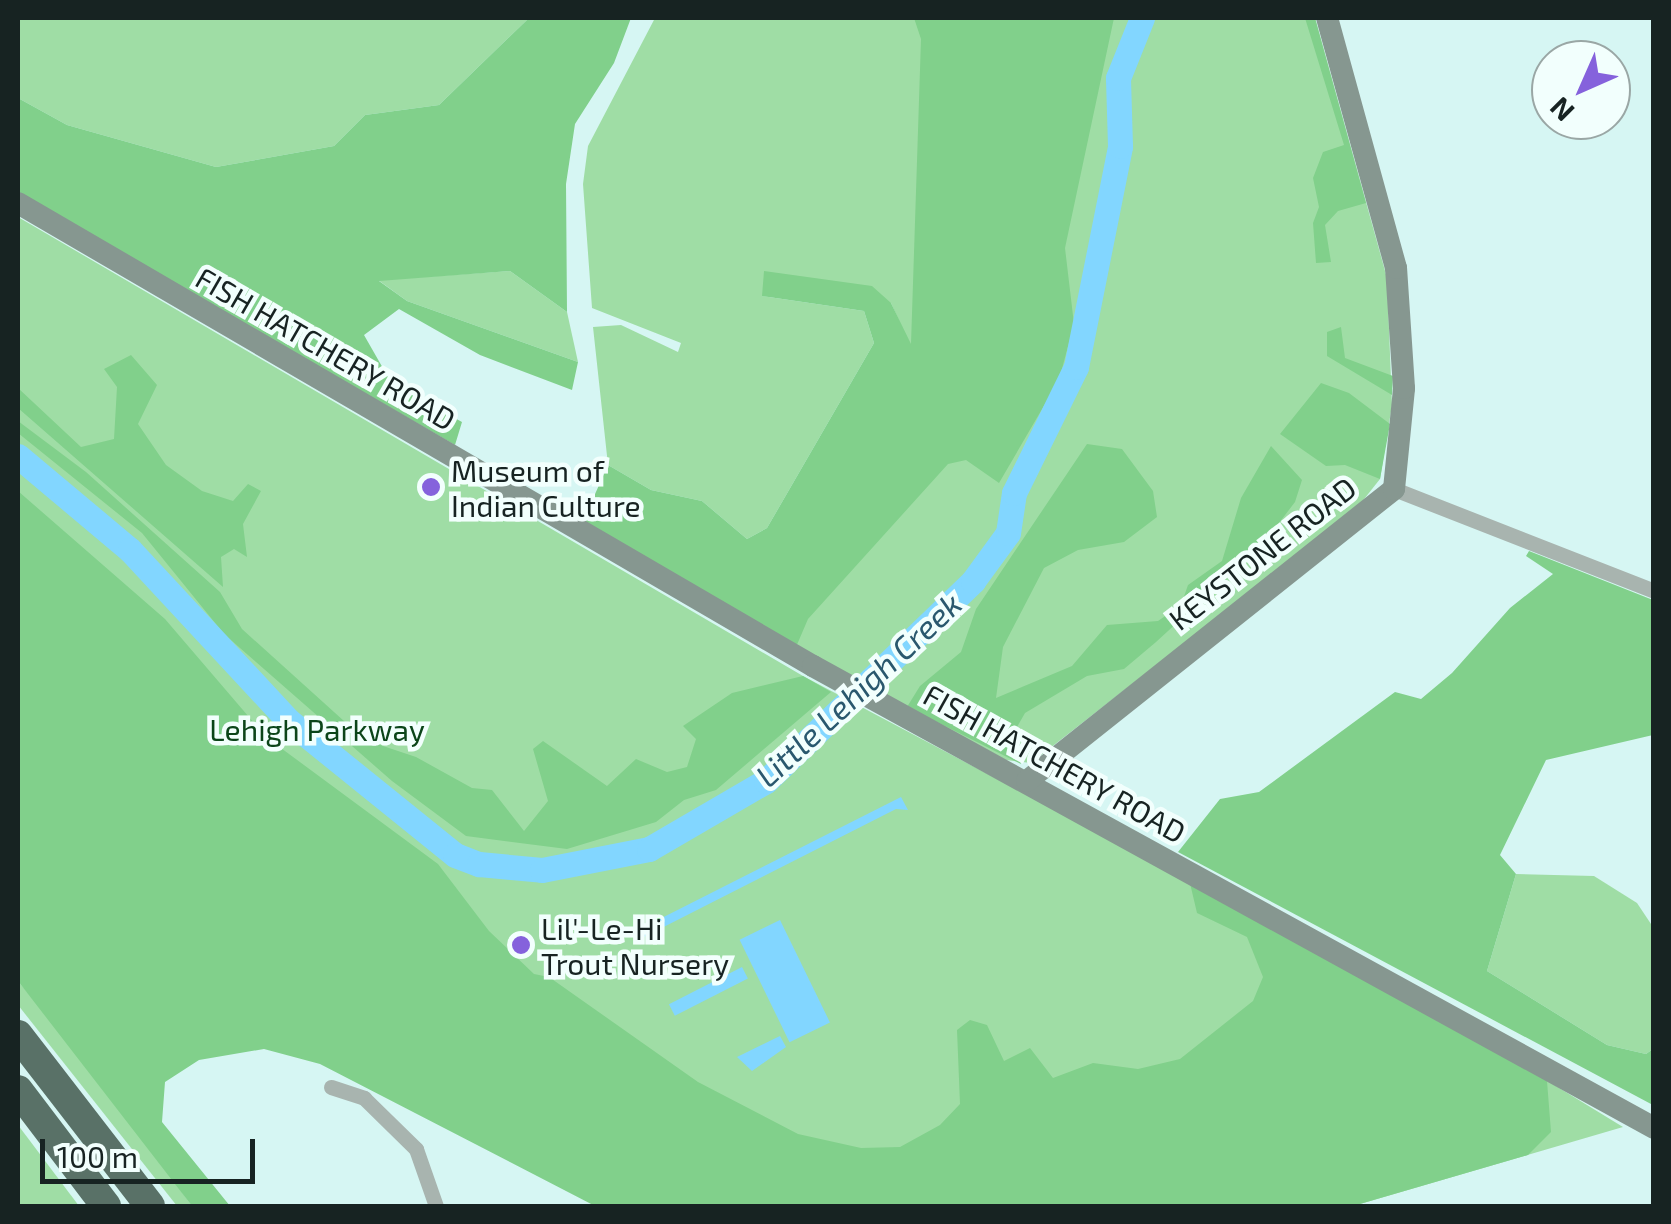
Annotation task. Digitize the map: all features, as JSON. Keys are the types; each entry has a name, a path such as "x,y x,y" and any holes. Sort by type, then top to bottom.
{"highway":[{"path":"18,1036 150,1206"},
{"path":"18,1090 106,1206"}],"street":[{"name":"KEYSTONE ROAD","path":"1028,781 1394,489 1404,408 1396,268 1327,18"},
{"name":"FISH HATCHERY ROAD","path":"18,203 813,666 1654,1128"},
{"path":"1394,489 1654,591"},
{"path":"331,1086 355,1091 416,1149 436,1206"}],"green space":[{"path":"18,18 529,18 439,105 365,115 334,146 216,167 67,125 18,98"},
{"path":"529,18 631,18 614,63 575,124 566,184 567,312 510,271 379,281 407,301 578,362 572,390 480,355 399,309 364,335 392,384 462,422 455,445 18,194 18,98 67,125 216,167 334,146 365,115 439,105"},
{"path":"655,18 1315,18 1387,278 1392,405 1380,479 1357,508 1031,763 1006,760 742,619 911,347 891,303 762,296 864,311 874,343 767,528 747,539 702,501 651,490 608,465 593,327 621,325 678,352 681,343 592,308 583,184 588,146"},
{"path":"914,18 1114,18 1065,248 1074,324 1059,380 999,483 966,460 948,464 808,619 796,647 583,521 608,465 651,490 702,501 747,539 767,528 874,343 864,311 762,296 764,271 872,286 891,303 911,344 921,39"},
{"path":"1305,18 1315,18 1366,203 1338,211 1325,225 1331,262 1316,263 1313,223 1319,207 1313,178 1323,152 1344,145"},
{"name":"Lehigh Parkway","path":"18,217 803,676 1427,1007 1623,1127 1353,1206 611,1206 341,1061 18,920"},
{"path":"510,271 567,312 578,362 407,301 378,280"},
{"path":"1341,327 1345,358 1393,376 1392,395 1327,356 1327,332"},
{"path":"131,355 157,385 138,424 166,465 202,491 233,501 248,484 261,491 243,524 247,557 234,549 221,557 223,587 18,408 18,388 81,447 114,439 117,387 104,369"},
{"path":"1321,383 1349,393 1390,424 1380,479 1345,465 1326,466 1280,434"},
{"path":"18,421 86,472 220,592 242,629 365,740 416,757 472,788 492,790 524,831 548,801 533,749 543,741 607,786 636,759 667,772 687,767 696,739 683,726 732,693 803,676 831,692 716,790 684,800 656,822 567,849 466,836 392,781 224,634 142,533 18,433"},
{"path":"1087,444 1122,449 1153,491 1157,517 1124,542 1078,550 1044,568 1003,647 996,698 1072,666 1107,625 1158,621 1181,605 1188,585 1222,561 1241,498 1271,446 1302,480 1295,502 1263,544 1124,669 1087,676 1025,713 1013,734 1021,764 907,707 920,686 961,652 976,609"},
{"path":"18,491 165,619 266,737 438,864 489,931 534,974 549,977 698,1082 798,1134 861,1148 900,1147 940,1125 960,1104 957,1030 970,1020 987,1025 1004,1061 1030,1048 1053,1078 1093,1063 1138,1069 1180,1059 1253,1001 1263,977 1247,937 1197,913 1189,879 1547,1081 1551,1132 1528,1155 1353,1206 595,1206 320,1064 264,1049 199,1060 165,1082 162,1122 230,1206 192,1206 18,981"},
{"path":"1529,551 1653,600 1653,735 1546,760 1500,855 1516,874 1487,971 1607,1045 1646,1054 1653,1049 1651,1104 1178,852 1220,799 1259,792 1395,692 1421,699 1452,673 1510,608 1553,574 1526,556"},
{"path":"1516,874 1594,876 1637,903 1653,927 1653,1049 1646,1054 1607,1045 1487,971"},
{"path":"18,981 95,1073 192,1206 177,1206 18,1005"},
{"path":"18,1125 79,1206 18,1206"}],"water":[{"path":"901,797 908,810 896,809 640,939 634,932"},
{"path":"780,920 830,1022 790,1042 740,940"},
{"path":"742,967 748,979 675,1016 669,1004"},
{"path":"780,1036 786,1047 752,1071 737,1057"}],"waterway":[{"name":"Little Lehigh Creek","path":"18,456 130,550 289,721 455,855 479,864 542,870 649,849 766,781 973,581 1008,533 1014,493 1076,367 1120,146 1118,78 1142,18"}],"place":[{"name":"Museum of Indian Culture","path":"431,487"},
{"name":"Lil'-Le-Hi Trout Nursery","path":"521,945"}]}
